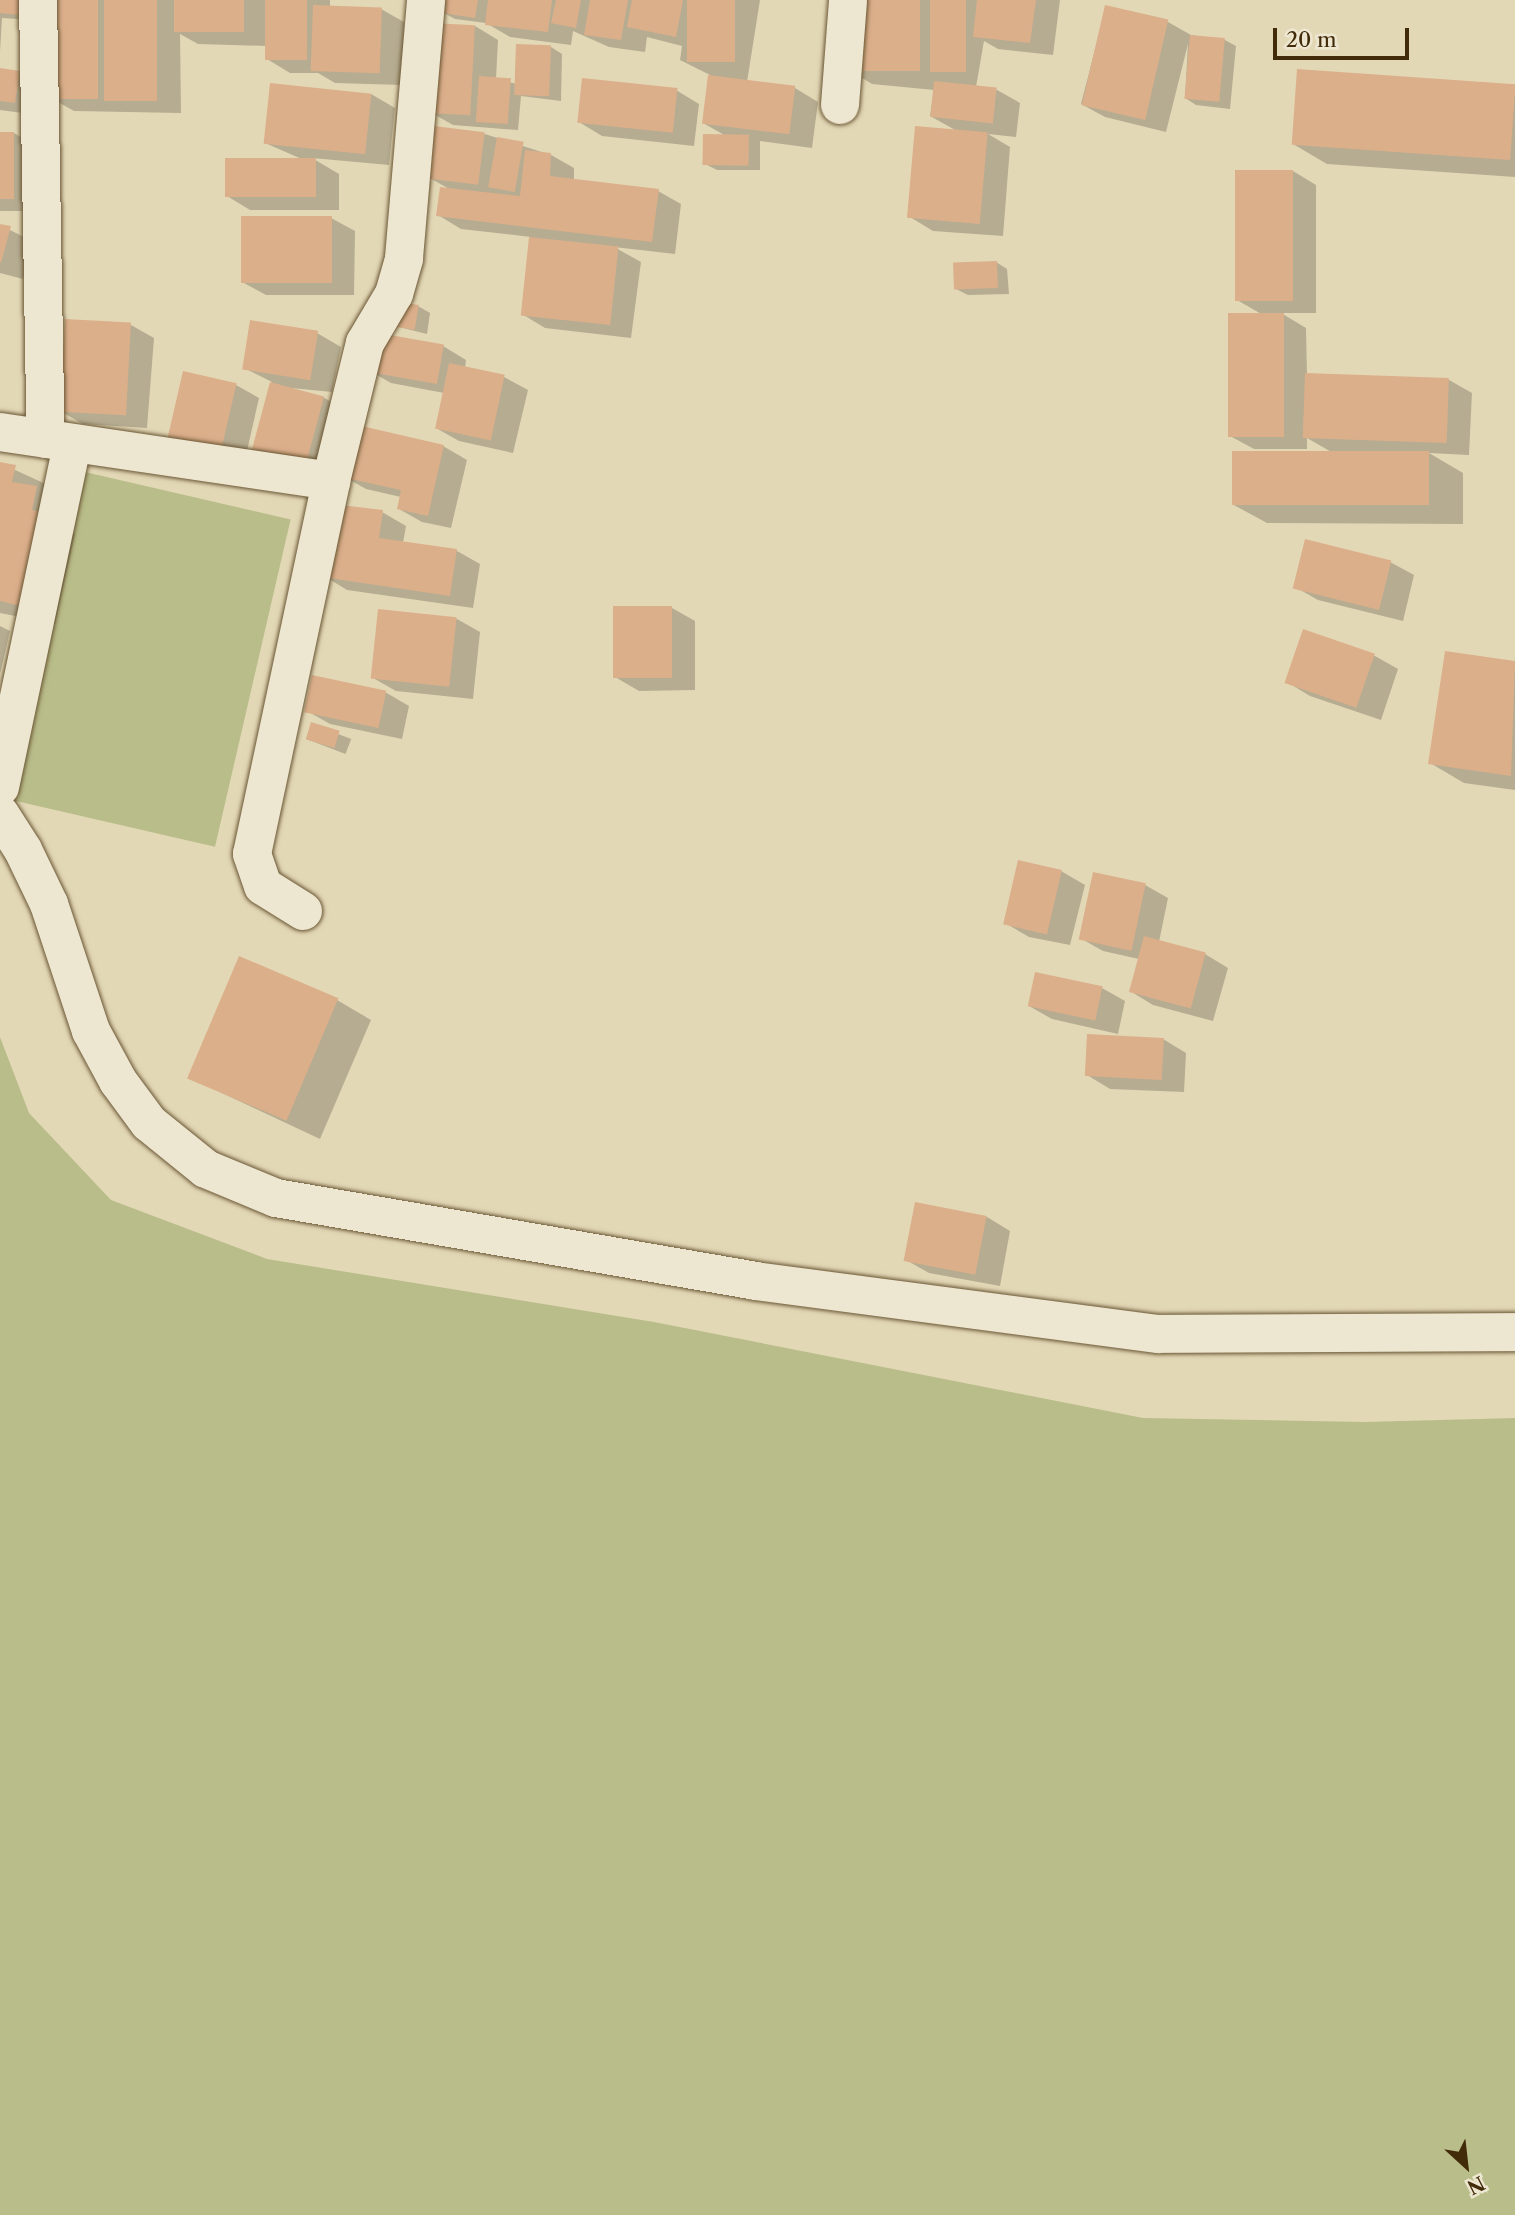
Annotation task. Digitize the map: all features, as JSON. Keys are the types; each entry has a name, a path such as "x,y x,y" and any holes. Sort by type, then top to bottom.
{"street":[{"path":"0,787 59,442 38,0"},
{"path":"303,911 263,886 255,873 252,854 331,481 365,343 394,293 404,258 426,0"},
{"path":"841,105 848,0"},
{"path":"0,432 331,481"},
{"path":"0,814 49,904 91,1031 118,1081 149,1123 206,1169 276,1198 755,1281 1159,1334 1515,1332"}],"green space":[{"path":"85,472 291,519 215,847 9,799"},
{"path":"0,1037 29,1113 111,1200 267,1259 654,1322 1143,1418 1365,1422 1515,1418 1515,2215 0,2215"}],"building":[{"path":"0,0 22,0 20,15 0,13"},
{"path":"47,0 98,0 98,99 47,99"},
{"path":"104,0 157,0 157,101 104,101"},
{"path":"174,0 244,0 244,32 174,32"},
{"path":"265,0 307,0 307,60 265,60"},
{"path":"444,0 478,0 475,18 442,13"},
{"path":"488,0 552,0 548,32 485,25"},
{"path":"556,0 581,0 576,28 551,23"},
{"path":"590,0 628,0 621,40 584,35"},
{"path":"632,0 683,0 676,37 627,27"},
{"path":"687,0 735,0 735,62 687,62"},
{"path":"854,0 920,0 920,71 854,71"},
{"path":"930,0 966,0 966,72 930,72"},
{"path":"977,0 1036,0 1030,43 973,37"},
{"path":"313,5 382,7 380,73 311,71"},
{"path":"1105,5 1168,20 1145,120 1082,105"},
{"path":"432,23 475,25 470,115 427,113"},
{"path":"1190,35 1225,38 1219,102 1184,99"},
{"path":"516,44 551,45 549,96 514,95"},
{"path":"0,68 20,71 15,103 0,101"},
{"path":"1297,69 1515,84 1510,160 1292,145"},
{"path":"708,75 795,86 789,134 702,124"},
{"path":"479,76 511,78 508,124 476,122"},
{"path":"582,78 677,88 673,133 577,123"},
{"path":"934,81 997,88 993,123 930,117"},
{"path":"270,83 371,94 365,154 264,144"},
{"path":"434,126 485,132 478,185 428,179"},
{"path":"915,126 988,132 980,224 907,218"},
{"path":"0,132 14,132 14,199 0,199"},
{"path":"703,134 749,135 748,166 702,165"},
{"path":"497,137 524,142 515,192 488,187"},
{"path":"525,150 551,153 550,176 659,189 652,242 436,216 440,187 520,196"},
{"path":"225,158 316,158 316,197 225,197"},
{"path":"1235,170 1293,170 1293,301 1235,301"},
{"path":"241,216 332,216 332,283 241,283"},
{"path":"0,224 11,226 1,263 0,262"},
{"path":"529,237 619,246 610,325 521,316"},
{"path":"997,261 998,288 954,290 953,263"},
{"path":"393,301 419,305 415,330 389,326"},
{"path":"1228,313 1284,313 1284,437 1228,437"},
{"path":"65,319 131,322 126,415 60,412"},
{"path":"250,320 318,331 310,380 242,369"},
{"path":"373,332 444,345 437,384 366,371"},
{"path":"449,363 505,375 491,440 435,429"},
{"path":"183,371 237,383 219,461 165,449"},
{"path":"1305,373 1449,378 1447,443 1303,438"},
{"path":"270,382 324,396 304,471 250,456"},
{"path":"353,424 444,445 428,516 397,509 401,490 341,477"},
{"path":"1232,451 1429,451 1429,505 1232,505"},
{"path":"0,462 16,465 12,482 37,486 32,510 42,512 21,606 0,601"},
{"path":"332,504 383,510 379,538 457,549 450,596 322,577"},
{"path":"1305,539 1391,561 1379,610 1293,588"},
{"path":"613,606 672,606 672,678 613,678"},
{"path":"378,609 457,617 449,687 371,679"},
{"path":"1303,629 1375,654 1356,708 1284,683"},
{"path":"1445,651 1515,661 1511,776 1428,764"},
{"path":"312,675 386,691 378,728 304,712"},
{"path":"311,722 340,731 334,748 306,739"},
{"path":"1018,860 1062,870 1047,934 1003,924"},
{"path":"1093,872 1146,883 1131,951 1079,939"},
{"path":"1144,936 1206,953 1191,1009 1129,992"},
{"path":"239,956 338,998 286,1121 187,1078"},
{"path":"1035,972 1102,986 1095,1021 1028,1006"},
{"path":"1087,1034 1164,1038 1162,1080 1085,1076"},
{"path":"915,1202 987,1216 975,1275 904,1261"}]}
